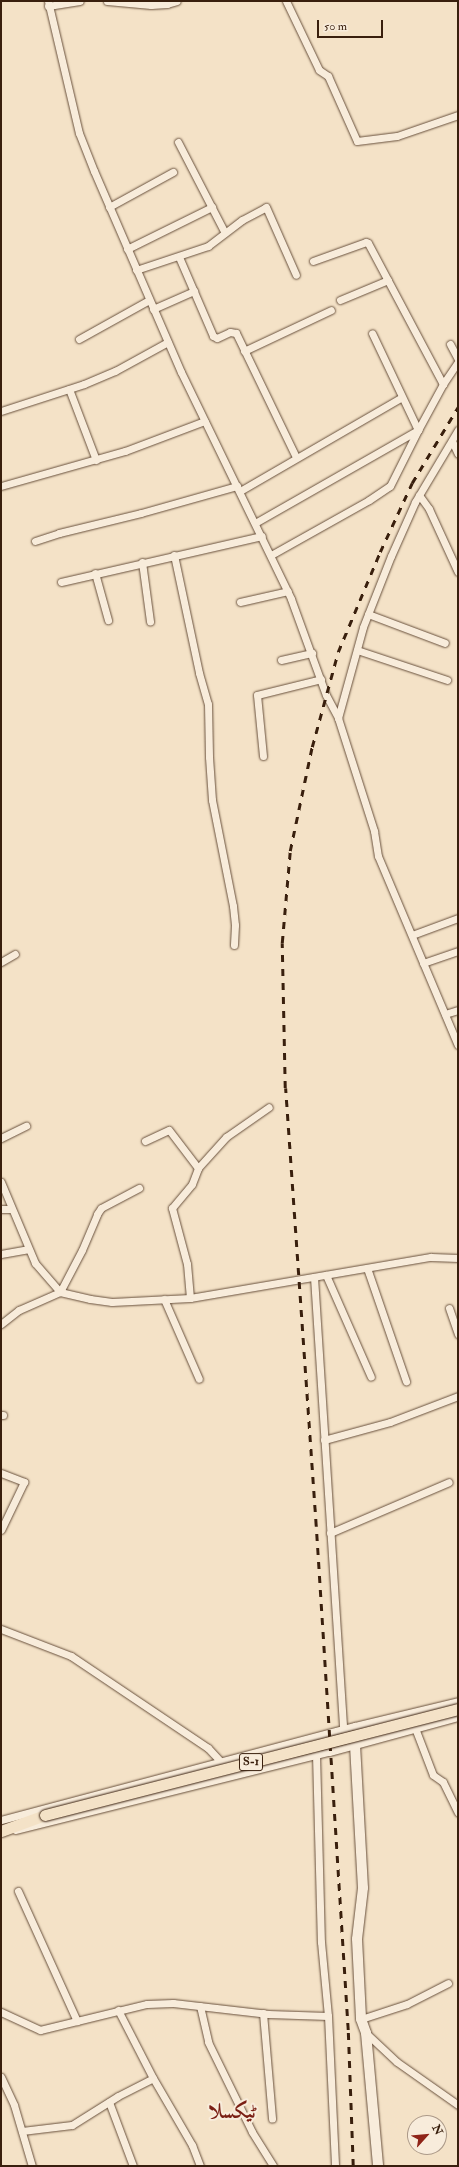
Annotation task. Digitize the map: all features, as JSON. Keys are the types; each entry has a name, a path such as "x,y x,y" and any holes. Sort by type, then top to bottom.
{"main road":[{"name":"S-1","path":"1,1821 45,1815 458,1709"},
{"name":"S-1","path":"1,1832 45,1815"}],"street":[{"path":"80,1 48,4 79,133 109,207 168,342 288,590 321,680 338,718 374,831 378,856 458,1045"},
{"path":"107,1 167,4 177,1"},
{"path":"286,1 319,70 328,76 358,141 397,136 458,115"},
{"path":"178,142 225,233"},
{"path":"109,207 173,172"},
{"path":"127,249 212,207"},
{"path":"136,270 179,257 208,246 242,220 266,207 296,275"},
{"path":"313,261 366,242 388,280 443,384"},
{"path":"179,257 213,336 217,338 234,331 296,457"},
{"path":"340,300 388,280"},
{"path":"153,309 194,291"},
{"path":"79,339 149,300"},
{"path":"244,350 331,310"},
{"path":"372,334 418,430"},
{"path":"1,411 69,389 115,371 168,342"},
{"path":"450,344 458,359"},
{"path":"271,555 369,500 390,486 443,384 458,362"},
{"path":"69,389 96,460"},
{"path":"35,541 59,533 238,488 402,397"},
{"path":"1,486 96,460 205,421"},
{"path":"256,522 418,430"},
{"path":"338,718 368,614 391,556 419,496 458,430"},
{"path":"452,441 458,454"},
{"path":"419,496 429,509 458,572"},
{"path":"62,582 142,562 262,536"},
{"path":"174,555 199,672 208,704 209,757 212,800 233,906 234,945"},
{"path":"142,562 150,621"},
{"path":"96,573 108,620"},
{"path":"240,602 288,590"},
{"path":"368,614 445,643"},
{"path":"357,650 446,680"},
{"path":"281,660 312,653"},
{"path":"263,756 257,695 321,680"},
{"path":"412,935 458,918"},
{"path":"423,963 458,951"},
{"path":"1,962 15,954"},
{"path":"445,1014 458,1010"},
{"path":"190,1298 184,1250 172,1208 174,1203 187,1191 198,1168 226,1137 270,1107"},
{"path":"1,1138 26,1126"},
{"path":"145,1141 169,1130 198,1168"},
{"path":"1,1182 28,1249 35,1262 60,1292"},
{"path":"60,1292 82,1250 101,1208 139,1188"},
{"path":"1,1209 11,1209"},
{"path":"1,1254 28,1249"},
{"path":"1,1324 19,1310 60,1292 112,1302 190,1298 431,1257 458,1258"},
{"path":"367,1268 406,1381"},
{"path":"326,1275 372,1377"},
{"path":"314,1277 343,1729"},
{"path":"164,1299 199,1380"},
{"path":"449,1308 458,1334"},
{"path":"324,1440 390,1422 458,1396"},
{"path":"1,1473 24,1482 1,1530"},
{"path":"330,1533 449,1482"},
{"path":"1,1629 71,1656 208,1748 221,1762"},
{"path":"1,1821 343,1729 458,1702"},
{"path":"1,1832 57,1821 355,1745 458,1717"},
{"path":"355,1726 363,1888 356,1939 361,2019 366,2033 378,2166"},
{"path":"415,1728 433,1775 443,1782 458,1813"},
{"path":"316,1754 321,1942 328,2016 335,2166"},
{"path":"18,1891 77,2021"},
{"path":"361,2019 407,2004 448,1983"},
{"path":"1,2012 40,2030 147,2004 200,2006 263,2013 328,2016"},
{"path":"200,2006 208,2042 252,2132 273,2166"},
{"path":"118,2010 153,2078 192,2145 200,2166"},
{"path":"263,2013 272,2119"},
{"path":"366,2033 397,2062 458,2105"},
{"path":"1,2077 14,2105 32,2166"},
{"path":"22,2131 72,2125 109,2102 153,2078"},
{"path":"109,2102 133,2166"}],"railway":[{"path":"353,2166 348,2030 316,1526 285,1088 282,943 290,851 312,747 338,652 380,552 412,483 458,407"}],"district":[{"name":"ٹیکسلا","path":"233,2112"}]}
